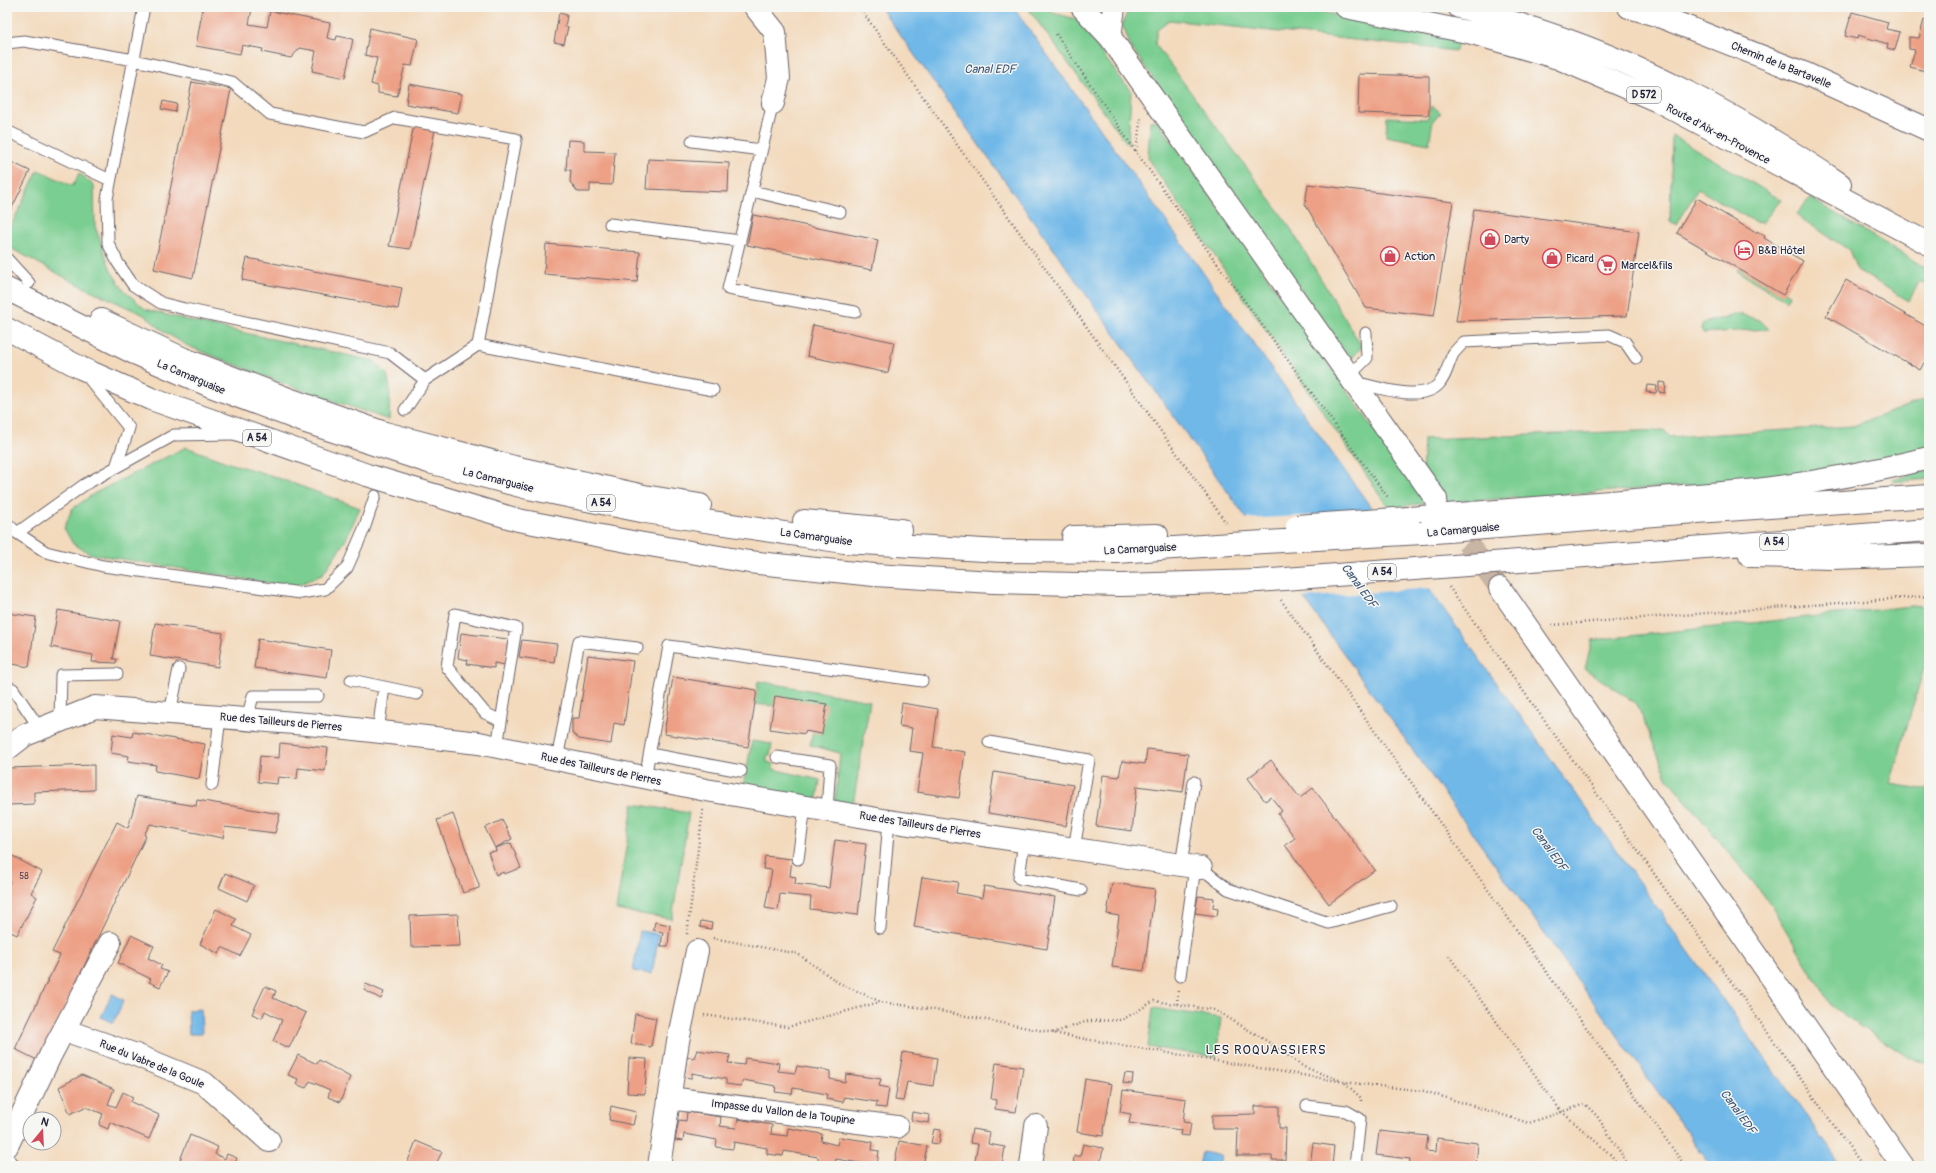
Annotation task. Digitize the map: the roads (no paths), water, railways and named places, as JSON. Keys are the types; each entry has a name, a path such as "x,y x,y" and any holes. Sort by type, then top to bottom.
{"main road":[{"path":"755,7 775,32 778,78 773,102"},
{"path":"1082,7 1110,37 1436,499"},
{"path":"1110,37 1114,7"},
{"name":"Route d'Aix-en-Provence","path":"1346,7 1472,33 1558,58 1660,102 1773,163 1925,241"},
{"name":"Route d'Aix-en-Provence","path":"1459,7 1565,38 1654,75 1734,116 1797,155 1925,241"},
{"name":"Chemin de la Bartavelle","path":"1629,7 1659,16 1806,74 1929,130"},
{"path":"7,272 98,319 184,359 286,398 378,430 514,467 644,496 821,524 923,532 1070,537 1227,538"},
{"name":"La Camarguaise","path":"7,288 132,352 208,384 303,421 429,462 528,488 646,512 844,542 1001,551 1109,552 1227,538 1667,514 1929,496"},
{"name":"A 54","path":"7,329 81,368 154,400 367,475 518,520 632,542 749,562 874,575 993,582 1121,584 1258,581 1929,530"},
{"path":"1421,528 1682,496 1795,486 1859,475 1929,458"},
{"path":"1618,553 1830,558 1929,555"},
{"path":"1500,588 1903,1166"},
{"name":"Rue des Tailleurs de Pierres","path":"7,749 25,735 96,707 247,719 479,743 706,790 889,821 1192,866"},
{"path":"659,1166 669,1098 697,939"},
{"path":"7,1146 64,1030 110,943"},
{"name":"Rue du Vabre de la Goule","path":"64,1030 136,1055 204,1083 269,1140"},
{"name":"Impasse du Vallon de la Toupine","path":"669,1098 897,1127"},
{"path":"1031,1166 1036,1126"}],"lane":[{"path":"144,7 107,199 108,244 118,263 133,285 161,303 390,353 424,380"},
{"path":"7,43 24,41 134,60 232,82 270,114 364,132 394,118 516,139 478,345"},
{"path":"773,102 728,289 855,312"},
{"path":"7,131 110,180"},
{"path":"692,141 761,150"},
{"path":"752,191 840,212"},
{"path":"610,224 740,241"},
{"path":"7,259 29,283"},
{"path":"1366,333 1367,358 1352,379 1396,392 1421,394 1438,385 1448,369 1453,354 1464,342 1609,335 1625,342 1636,358"},
{"path":"405,410 424,380 478,345 714,390"},
{"path":"81,368 129,428 116,467"},
{"path":"16,533 84,485 174,435 248,434"},
{"path":"7,523 16,533 46,552 103,566 301,593 325,589 347,568 364,529 375,496"},
{"path":"497,747 501,722 516,628 455,614 446,667 485,713 501,722"},
{"path":"557,760 579,641 637,648"},
{"path":"645,778 669,646 922,681"},
{"path":"170,713 179,669"},
{"path":"60,721 60,675 117,674"},
{"path":"351,680 417,694"},
{"path":"378,732 384,687"},
{"path":"7,688 13,689 40,729"},
{"path":"247,719 253,696 318,696"},
{"path":"212,785 220,717"},
{"path":"989,742 1089,760 1074,849"},
{"path":"650,754 741,771"},
{"path":"777,756 830,765 827,810"},
{"path":"1180,976 1192,866 1194,782"},
{"path":"798,859 805,807"},
{"path":"880,928 889,821"},
{"path":"1024,841 1019,878 1081,890"},
{"path":"1192,866 1228,889 1329,923 1391,906"},
{"path":"1307,1106 1346,1110 1360,1119 1355,1166"}],"water":[{"name":"Canal EDF","path":"880,7 1013,7 1842,1166 1711,1166"},
{"path":"640,931 659,934 652,974 633,971"},
{"path":"112,994 124,1000 113,1023 101,1017"},
{"path":"201,1009 202,1034 189,1034 188,1010"},
{"path":"1202,1152 1221,1156 1219,1166 1199,1166"}],"tunnel":[{"path":"1448,516 1500,588"}],"place":[{"name":"Darty","path":"1490,239"},
{"name":"B&B Hôtel","path":"1744,250"},
{"name":"Action","path":"1390,256"},
{"name":"Picard","path":"1552,258"},
{"name":"Marcel&fils","path":"1607,265"}],"district":[{"name":"LES ROQUASSIERS","path":"1266,1050"}]}
